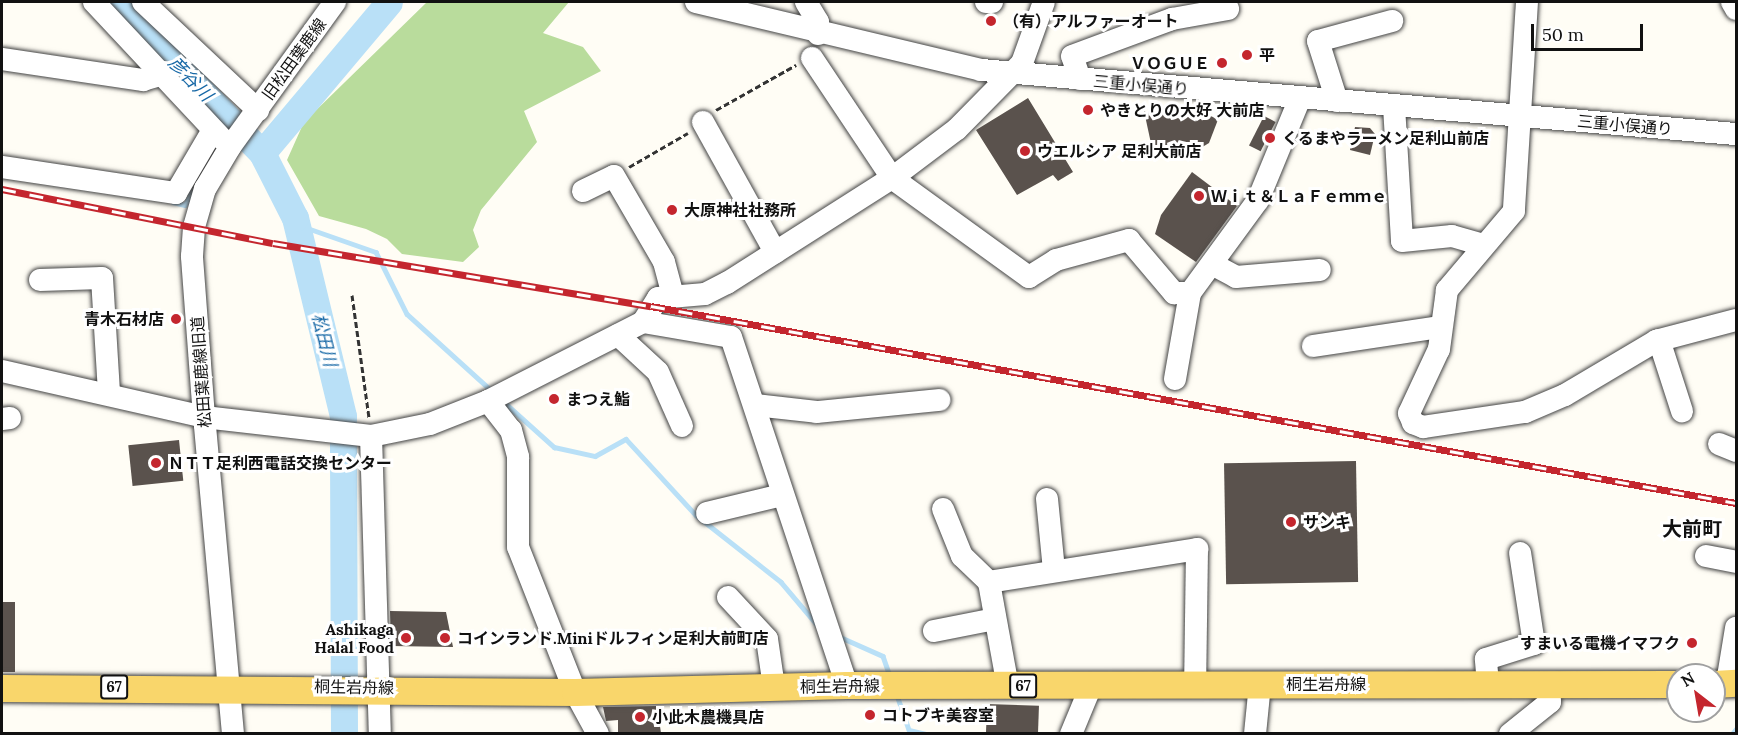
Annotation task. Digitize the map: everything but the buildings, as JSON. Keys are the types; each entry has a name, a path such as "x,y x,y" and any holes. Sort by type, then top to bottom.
{"main road":[{"name":"桐生岩舟線","path":"2,688 373,687 575,692 847,685 1008,687 1260,684 1666,684"}],"street":[{"path":"2,167 176,193 224,138 160,75 94,2"},
{"path":"143,2 255,113"},
{"name":"旧松田葉鹿線","path":"224,138 255,113 335,2"},
{"name":"三重小俣通り","path":"696,2 818,34 1014,74 1737,134"},
{"path":"807,2 818,22 818,34"},
{"path":"986,2 992,2"},
{"path":"2,371 109,393 204,417 313,431 367,436 430,424 488,401 643,322 658,298 705,294 776,252 891,178 957,129 1014,74 1044,2"},
{"path":"1527,2 1518,116 1514,211 1447,290 1440,327 1439,349 1409,413 1413,423 1423,427 1525,412 1564,395 1659,340 1737,320"},
{"path":"1732,2 1737,9"},
{"path":"1080,80 1072,56 1172,19 1228,9"},
{"path":"1337,101 1318,40 1392,21"},
{"path":"812,58 891,178 1029,278 1056,260 1129,240 1174,293 1191,293"},
{"path":"2,59 143,80 160,75"},
{"path":"1175,379 1191,293 1258,200 1300,98"},
{"path":"1394,106 1402,241 1452,236 1483,245"},
{"path":"703,122 776,252"},
{"name":"松田葉鹿線旧道","path":"224,138 205,189 192,243 204,417 233,734"},
{"path":"583,191 614,176 664,262 673,296"},
{"path":"1212,264 1236,277 1320,270"},
{"path":"40,280 102,278 109,393"},
{"path":"643,322 731,337 847,685"},
{"path":"1313,346 1440,327"},
{"path":"618,335 658,372 682,426"},
{"path":"1659,340 1682,411"},
{"path":"755,405 818,412 939,400"},
{"path":"488,401 514,438 518,547 575,692 598,734"},
{"path":"367,436 373,687 380,734"},
{"path":"707,513 782,495"},
{"path":"1047,499 1054,571"},
{"path":"943,509 962,556 989,582 1008,687"},
{"path":"989,582 1197,549 1195,685"},
{"path":"1488,684 1486,659 1534,644 1520,553"},
{"path":"1706,556 1737,562"},
{"path":"728,597 767,639 774,687"},
{"path":"934,631 995,619"},
{"path":"1726,684 1737,628"},
{"path":"1255,734 1260,684"},
{"path":"1510,734 1550,702 1550,685"},
{"path":"1071,734 1091,686"}],"path":[{"path":"352,295 367,436"}],"green space":[{"path":"427,2 569,2 543,33 583,47 601,71 524,111 537,142 481,210 473,230 479,247 463,262 402,254 387,239 366,229 319,216 287,160 304,122"}],"waterway":[{"name":"彦谷川","path":"122,2 144,32 259,150"},
{"name":"松田川","path":"344,734 343,416 295,218 262,153 389,2"},
{"path":"225,132 233,121"},
{"path":"173,202 185,205 204,167"},
{"path":"293,223 376,252 407,314 493,392"},
{"path":"503,401 554,447 595,456 626,439 696,515 781,582 820,628"},
{"path":"838,636 883,656 890,676"},
{"path":"897,695 909,730 927,734"},
{"path":"1732,734 1736,729"}],"railway":[{"path":"2,189 273,243 651,306 1736,503"}],"place":[{"name":"（有）アルファーオート","path":"991,21"},
{"name":"平","path":"1247,55"},
{"name":"ＶＯＧＵＥ","path":"1222,63"},
{"name":"やきとりの大好 大前店","path":"1088,110"},
{"name":"くるまやラーメン足利山前店","path":"1270,138"},
{"name":"ウエルシア 足利大前店","path":"1025,151"},
{"name":"Ｗｉｔ＆ＬａＦｅｍｍｅ","path":"1199,196"},
{"name":"大原神社社務所","path":"672,210"},
{"name":"青木石材店","path":"176,319"},
{"name":"まつえ鮨","path":"554,399"},
{"name":"ＮＴＴ足利西電話交換センター","path":"156,463"},
{"name":"サンキ","path":"1291,522"},
{"name":"Ashikaga Halal Food","path":"406,638"},
{"name":"コインランド.Miniドルフィン足利大前町店","path":"445,638"},
{"name":"すまいる電機イマフク","path":"1692,643"},
{"name":"コトブキ美容室","path":"870,715"},
{"name":"小此木農機具店","path":"640,717"}],"district":[{"name":"大前町","path":"1692,528"}]}
